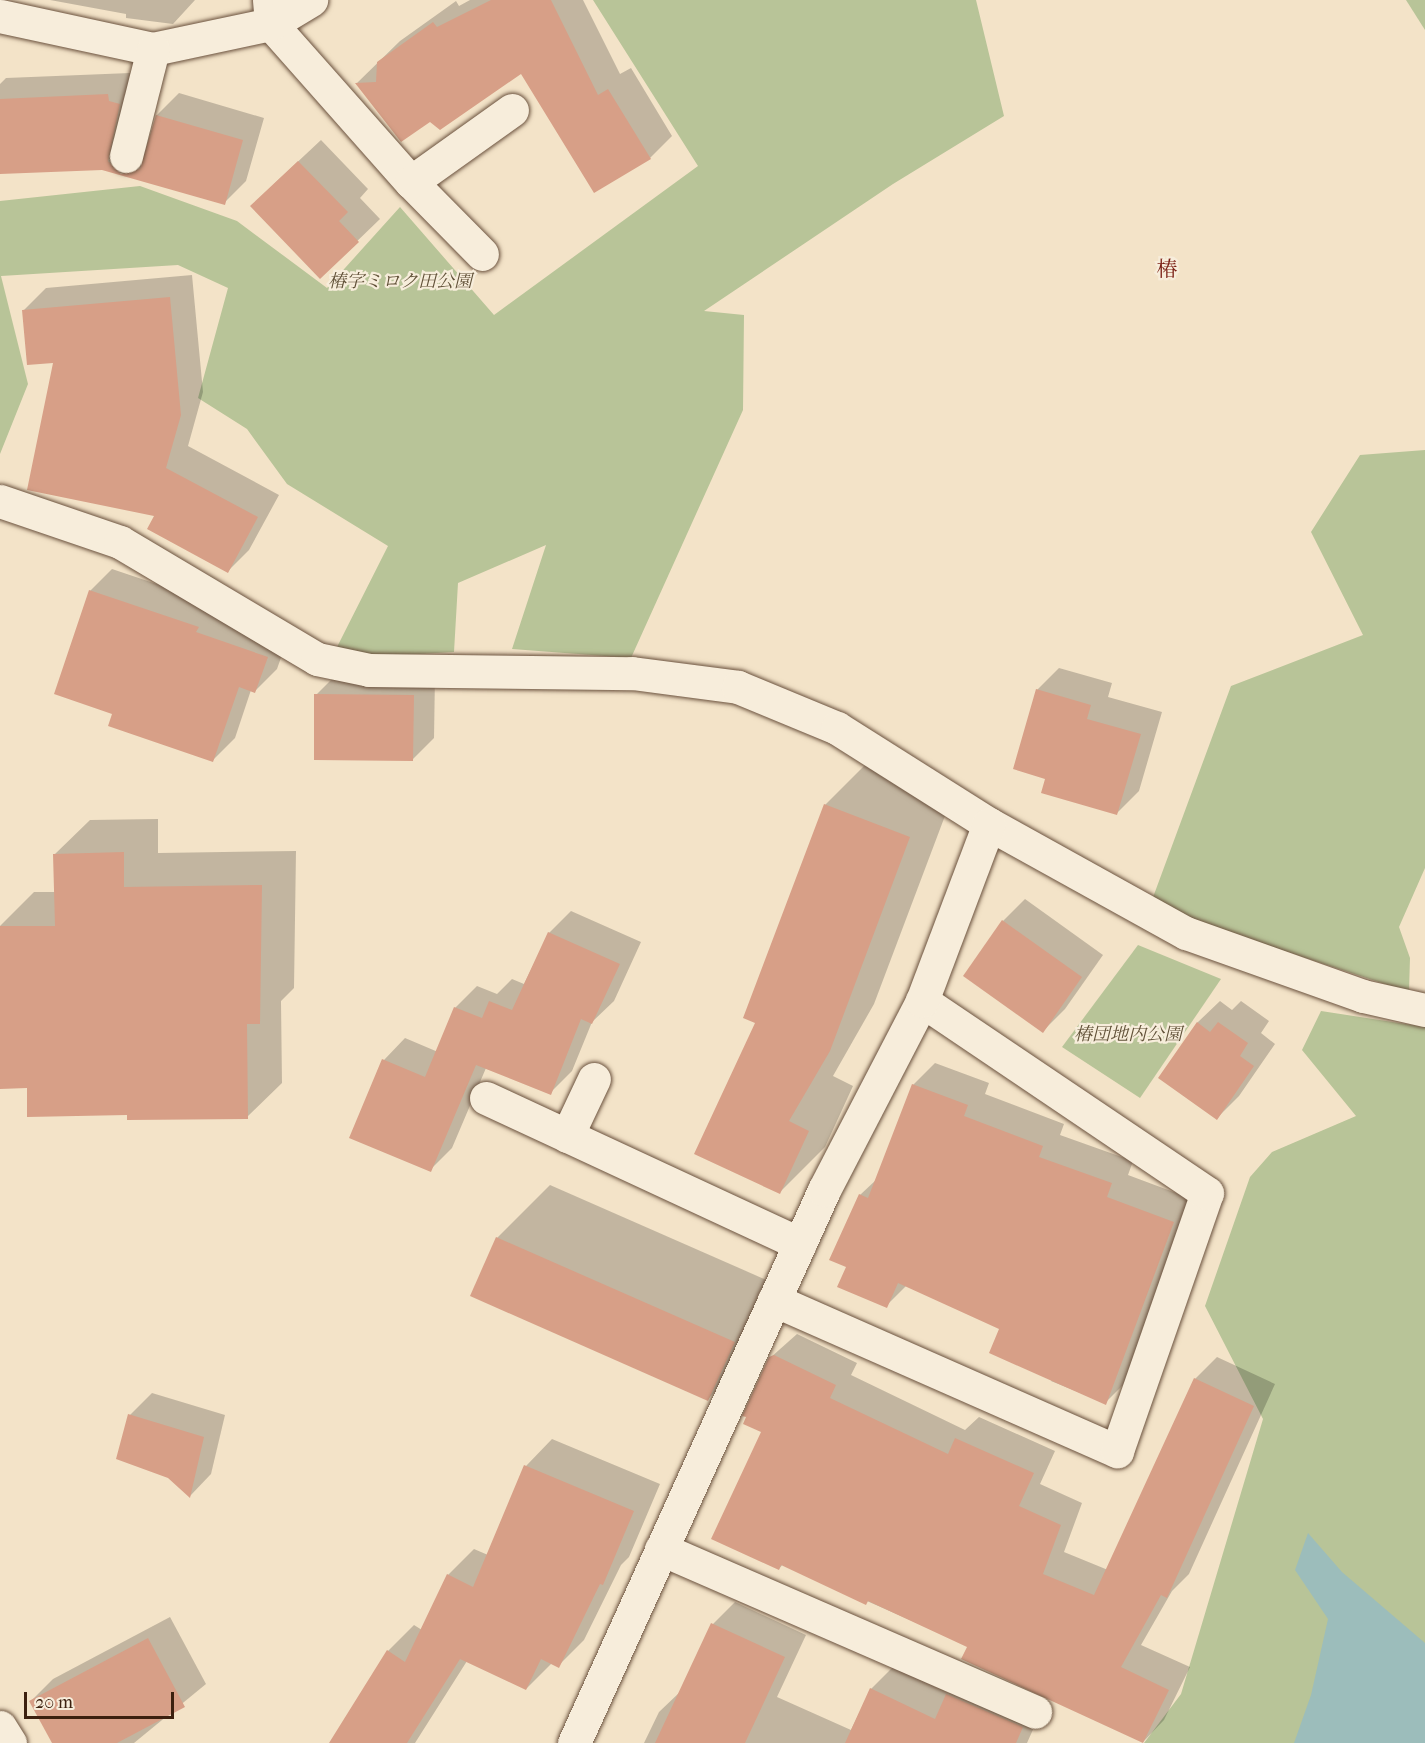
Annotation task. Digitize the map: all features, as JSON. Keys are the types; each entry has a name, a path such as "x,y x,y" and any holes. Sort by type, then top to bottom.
{"street":[{"path":"0,16 153,49 311,0"},
{"path":"270,12 411,182 482,254"},
{"path":"126,156 153,49"},
{"path":"411,182 512,110"},
{"path":"0,501 120,542 316,659 369,669 632,673 738,687 837,728 989,824 1186,933 1363,996 1425,1010"},
{"path":"574,1743 800,1244 922,1001 989,824"},
{"path":"774,1300 1117,1450 1207,1193 922,1001"},
{"path":"567,1136 594,1079"},
{"path":"486,1098 800,1244"},
{"path":"661,1549 1035,1712"},
{"path":"0,1727 10,1743"}],"green space":[{"name":"椿字ミロク田公園","path":"593,0 976,0 1004,116 893,184 704,311 744,315 743,410 631,658 512,649 546,545 458,583 454,652 367,657 336,649 388,546 287,484 247,429 198,398 228,288 178,265 1,276 28,384 0,454 0,201 140,186 237,221 327,288 400,207 494,315 698,166"},
{"path":"1406,0 1425,0 1425,30"},
{"path":"1425,450 1425,868 1399,927 1410,958 1409,992 1193,921 1152,900 1231,686 1363,635 1311,532 1360,455"},
{"name":"椿団地内公園","path":"1138,945 1221,979 1140,1098 1062,1047"},
{"path":"1321,1011 1425,1027 1425,1743 1144,1743 1181,1694 1263,1419 1205,1306 1250,1177 1272,1152 1356,1116 1302,1050"}],"water":[{"path":"1308,1533 1342,1572 1425,1643 1425,1743 1294,1743 1311,1695 1328,1619 1295,1570"}],"building":[{"path":"491,0 551,0 598,95 608,89 651,159 594,193 521,74 440,130 430,122 401,142 355,83 376,82 377,62 433,22 437,27"},
{"path":"108,94 109,101 120,104 108,161 121,174 140,169 156,115 243,140 225,205 102,170 0,174 0,99"},
{"path":"298,161 348,212 339,221 359,242 320,279 250,206"},
{"path":"170,297 181,415 166,468 258,517 228,573 147,529 154,516 27,490 53,363 27,365 22,310"},
{"path":"89,590 199,627 196,632 268,657 255,693 239,687 213,762 108,726 112,714 54,694"},
{"path":"1036,689 1091,705 1087,719 1141,734 1117,815 1041,793 1045,779 1013,769"},
{"path":"314,694 414,695 413,761 314,760"},
{"path":"824,804 910,837 830,1051 789,1121 809,1131 780,1194 694,1154 755,1023 743,1018"},
{"path":"124,852 124,887 262,885 260,1024 247,1024 248,1119 127,1120 127,1115 27,1117 27,1088 0,1089 0,926 55,926 53,854"},
{"path":"1002,920 1082,977 1043,1033 963,976"},
{"path":"548,932 620,964 592,1024 581,1019 551,1095 476,1065 431,1172 349,1138 382,1059 425,1077 454,1007 482,1018 489,1001 512,1010"},
{"path":"1197,1022 1210,1032 1218,1022 1248,1043 1240,1056 1254,1066 1217,1120 1158,1078"},
{"path":"912,1084 968,1105 964,1116 1043,1146 1039,1157 1112,1183 1107,1197 1174,1222 1106,1405 989,1353 999,1329 898,1283 887,1308 837,1287 846,1267 829,1260 859,1194 868,1198"},
{"path":"496,1237 735,1342 708,1401 470,1296"},
{"path":"774,1355 836,1385 830,1398 948,1454 955,1438 1034,1473 1019,1506 1061,1525 1043,1574 1094,1595 1194,1378 1254,1406 1167,1598 1161,1595 1121,1667 1169,1690 1143,1743 961,1659 967,1647 868,1601 866,1605 781,1565 779,1570 711,1539 761,1432 743,1424 746,1417 742,1416 769,1357"},
{"path":"128,1414 204,1437 190,1498 168,1478 116,1459"},
{"path":"524,1465 634,1511 603,1585 600,1584 559,1668 541,1659 526,1690 460,1659 407,1743 329,1743 387,1650 405,1662 447,1574 473,1587"},
{"path":"711,1623 785,1657 745,1743 655,1743"},
{"path":"148,1638 185,1707 117,1743 52,1743 29,1701"},
{"path":"870,1688 935,1719 946,1694 1023,1727 1016,1743 845,1743"}],"district":[{"name":"椿","path":"1167,269"}]}
